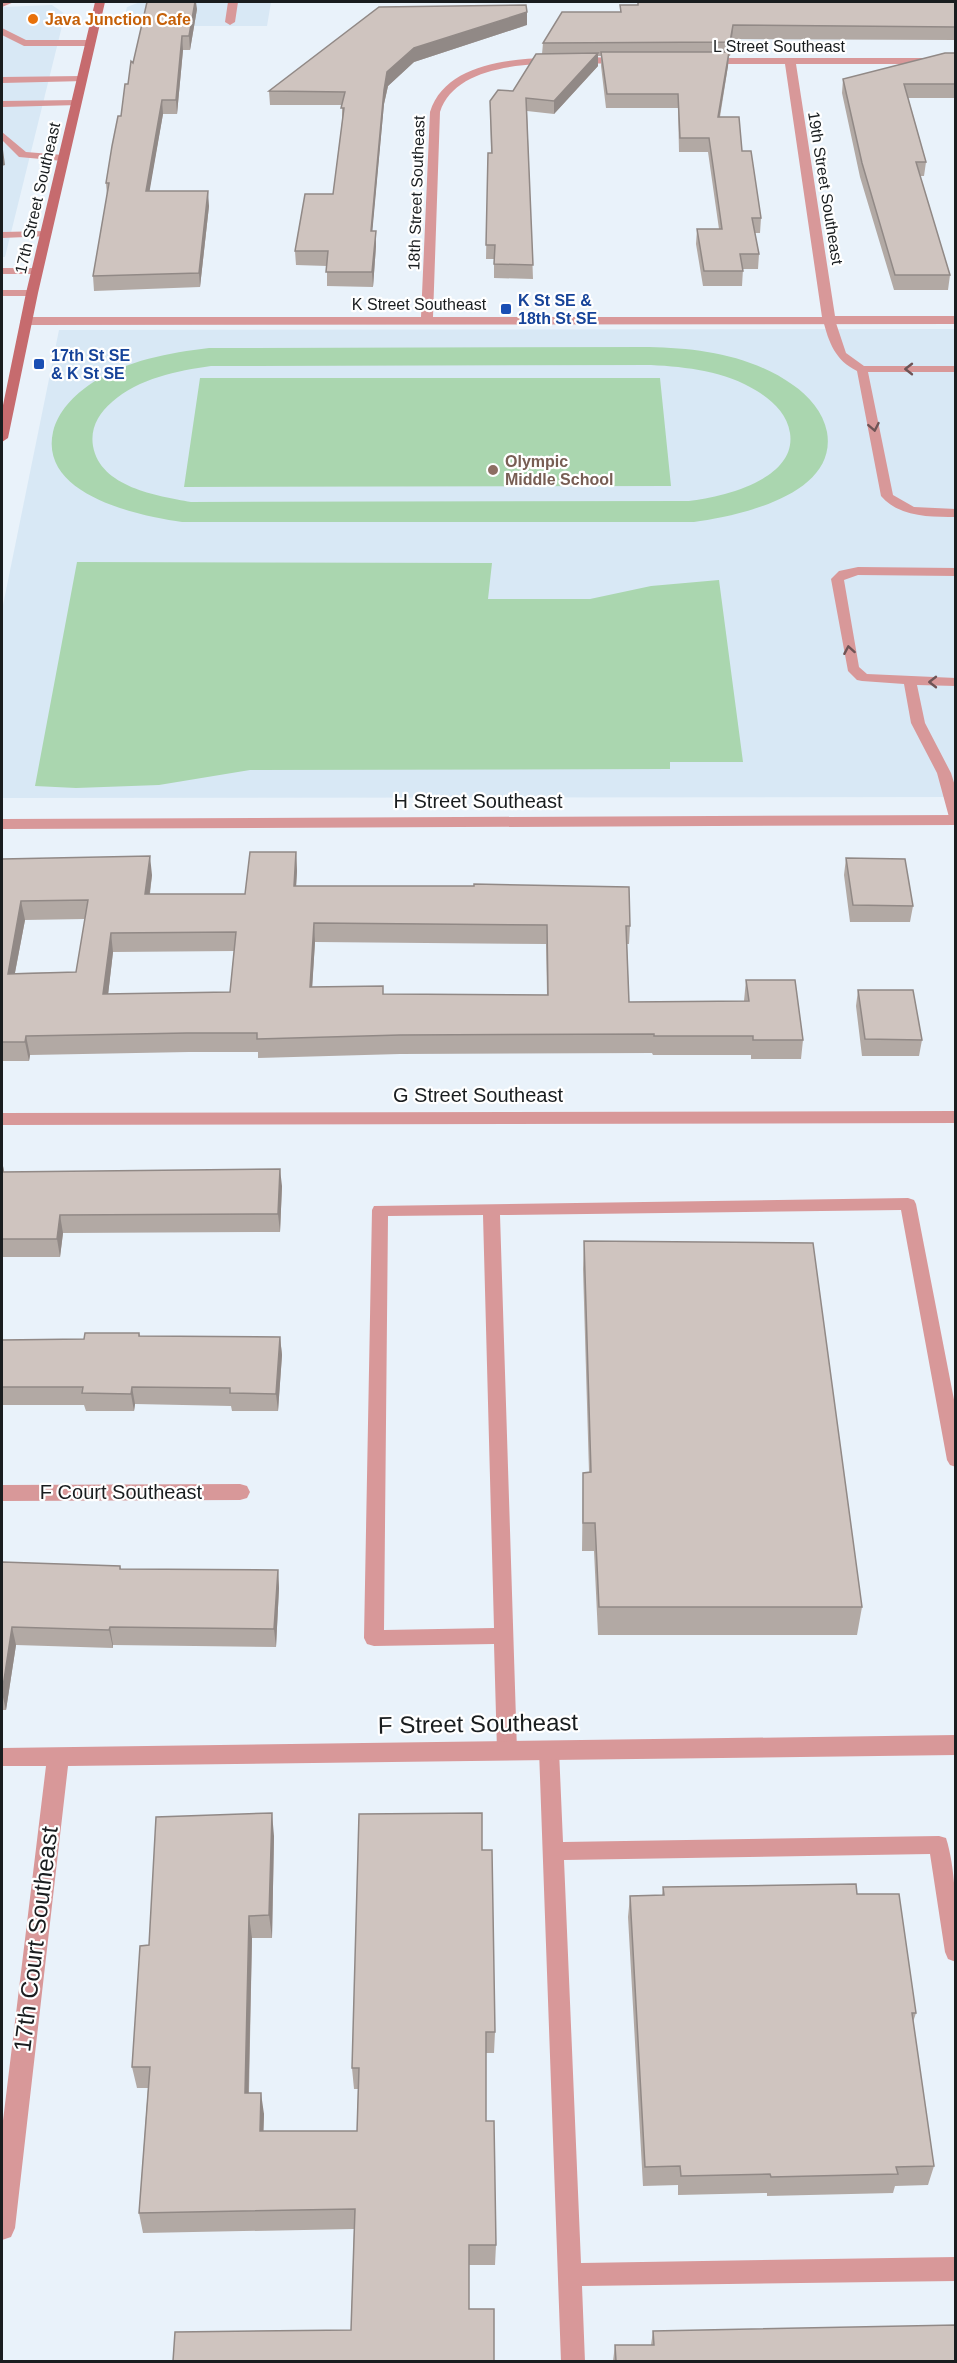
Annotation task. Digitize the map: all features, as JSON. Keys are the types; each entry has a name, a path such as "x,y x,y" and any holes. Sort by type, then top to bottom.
{"street":[{"name":"17th Street Southeast","path":"3,429 32,293 100,2"},
{"name":"18th Street Southeast","path":"427,321 435,112 441,96 453,84 471,74 496,67 559,61 639,61"},
{"name":"L Street Southeast","path":"697,61 956,61"},
{"name":"19th Street Southeast","path":"790,62 829,320"},
{"name":"K Street Southeast","path":"26,321 956,320"},
{"name":"H Street Southeast","path":"2,824 956,818"},
{"name":"G Street Southeast","path":"2,1119 956,1117"},
{"name":"F Court Southeast","path":"2,1492 240,1492"},
{"name":"F Street Southeast","path":"2,1757 956,1745"},
{"name":"17th Court Southeast","path":"2,2228 58,1757"}],"lane":[{"path":"2,4 9,2"},
{"path":"230,22 233,2"},
{"path":"2,31 24,43 90,43"},
{"path":"2,80 82,79"},
{"path":"2,104 76,103"},
{"path":"2,135 23,155 63,158"},
{"path":"2,235 46,234"},
{"path":"2,271 37,271"},
{"path":"2,293 32,293"},
{"path":"829,320 836,349 849,363 862,369 956,369"},
{"path":"862,369 887,496 896,505 907,510 922,513 956,513"},
{"path":"956,572 858,571 843,574 837,579 853,668 862,677 910,682 956,682"},
{"path":"910,682 918,723 950,773 956,818"},
{"path":"503,1636 374,1638 380,1210 908,1204 956,1461"},
{"path":"491,1209 507,1751"},
{"path":"549,1750 573,2361"},
{"path":"554,1851 939,1845 956,1952"},
{"path":"570,2275 956,2269"}],"shaded area":[{"path":"140,2 271,2 267,26 122,26 127,7"},
{"path":"52,5 65,14 5,257 2,257 2,7"},
{"name":"Olympic Middle School","path":"955,329 955,797 2,798 2,610 59,330"}],"green space":[{"path":"649,347 686,349 724,355 777,375 810,399 825,425 826,454 817,472 801,487 781,498 735,514 694,522 182,522 142,514 96,498 76,487 61,472 53,454 53,432 63,410 79,393 105,375 134,363 179,352 209,348","holes":["651,365 692,369 719,375 745,384 768,399 786,420 790,433 789,449 782,463 770,474 737,490 689,501 191,502 147,492 118,480 106,471 98,460 92,439 94,427 107,406 134,387 159,377 211,366"]},
{"path":"200,378 660,378 671,486 184,487"},
{"path":"77,562 492,563 488,599 590,599 651,586 719,580 743,762 670,762 670,769 250,770 159,785 76,788 35,786"}],"building":[{"path":"147,2 195,2 189,36 182,36 176,100 162,100 146,191 208,191 199,273 93,276 109,183 106,183 112,146 118,116 121,116 125,84 128,84 131,61 133,63"},
{"path":"638,2 956,2 956,27 733,25 730,42 543,43 562,12 621,12 620,5 638,5"},
{"path":"526,5 527,12 414,48 387,72 371,231 376,231 372,272 326,272 328,251 295,251 305,194 333,194 344,108 341,108 345,92 269,91 379,7"},
{"path":"601,52 729,52 718,117 739,117 742,151 751,151 761,218 752,218 759,254 740,254 743,271 704,271 697,229 722,229 709,138 680,138 678,94 607,94"},
{"path":"598,53 554,101 526,98 533,265 494,264 495,245 486,245 488,153 492,153 490,101 498,90 513,91 536,54"},
{"path":"945,53 956,53 956,84 904,84 926,162 916,162 950,275 895,275 862,163 843,79"},
{"path":"250,852 296,852 294,886 474,886 474,884 629,887 630,926 626,926 629,1002 749,1001 746,980 795,980 803,1040 753,1040 753,1036 654,1036 654,1034 400,1035 257,1039 257,1033 187,1033 26,1036 25,1042 2,1042 2,859 150,856 145,894 245,894","holes":["88,900 76,972 8,974 21,901","314,923 547,925 548,995 383,994 383,986 310,987","236,932 230,992 103,994 111,933"]},
{"path":"846,858 905,859 913,906 853,905"},
{"path":"858,990 913,990 922,1040 865,1039"},
{"path":"280,1169 278,1214 60,1215 57,1239 2,1239 2,1172"},
{"path":"584,1241 813,1243 862,1607 599,1607 595,1523 583,1523 583,1473 591,1472"},
{"path":"85,1333 139,1333 139,1336 280,1337 276,1394 230,1393 230,1388 132,1387 131,1394 82,1393 83,1387 2,1387 2,1340 84,1339"},
{"path":"2,1562 120,1566 120,1569 278,1570 274,1629 110,1627 109,1630 12,1627 2,1693"},
{"path":"272,1813 269,1915 249,1916 245,2093 261,2093 260,2131 357,2131 359,2068 352,2068 359,1814 482,1813 482,1850 492,1850 495,2032 486,2032 486,2121 494,2121 496,2245 469,2245 469,2309 494,2309 494,2361 173,2361 175,2332 351,2330 355,2209 139,2213 150,2067 132,2067 140,1946 149,1945 156,1817"},
{"path":"856,1884 857,1894 899,1894 916,2013 912,2013 934,2166 896,2167 898,2174 771,2177 770,2174 681,2176 680,2166 645,2167 630,1896 664,1895 663,1887"},
{"path":"956,2325 956,2361 616,2361 615,2345 654,2345 653,2331"}],"place":[{"name":"Java Junction Cafe","path":"33,19"},
{"name":"K St SE & 18th St SE","path":"506,309"},
{"name":"17th St SE & K St SE","path":"39,364"},
{"name":"Olympic Middle School","path":"493,470"}]}
